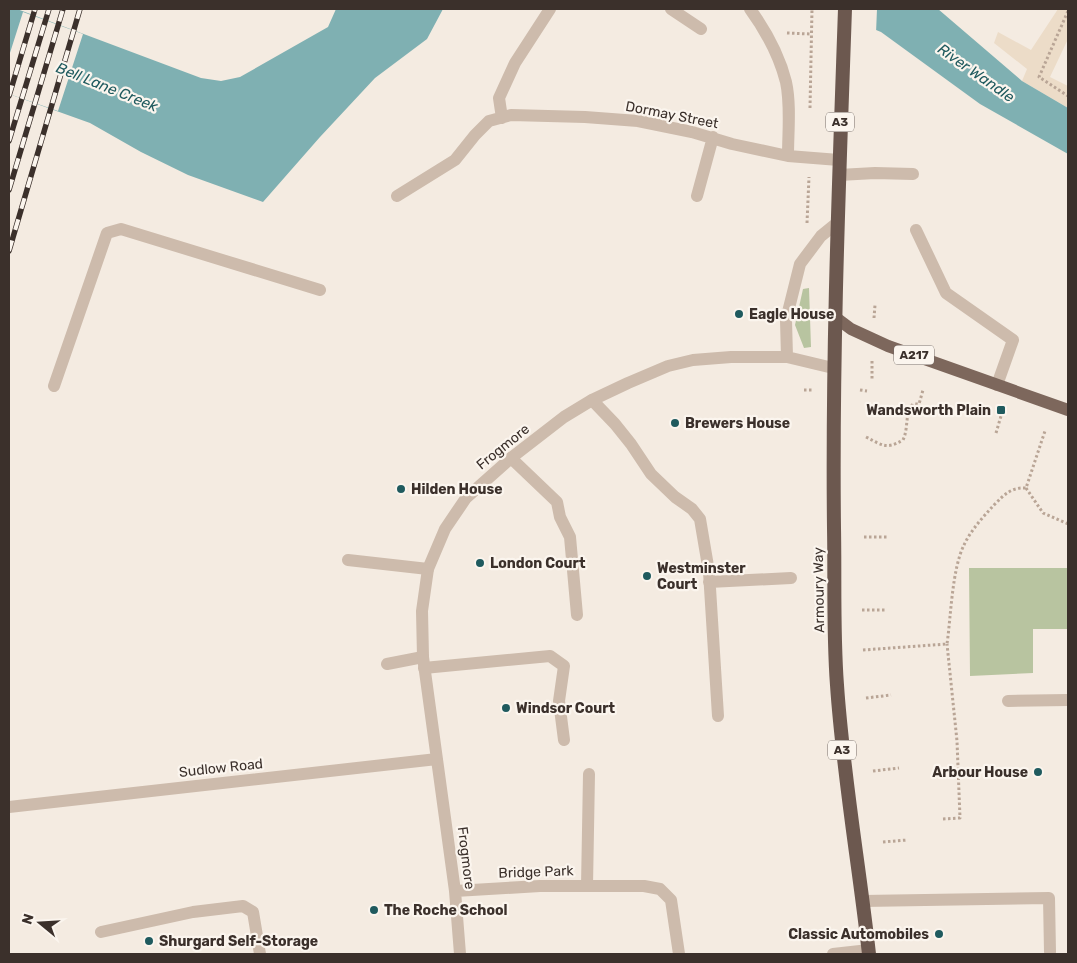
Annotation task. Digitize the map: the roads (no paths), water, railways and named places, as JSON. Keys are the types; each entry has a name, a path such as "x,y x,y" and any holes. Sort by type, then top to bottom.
{"highway":[{"name":"Armoury Way","path":"844,14 834,368 836,682 845,779 869,952"}],"main road":[{"name":"A217","path":"835,317 850,329 873,339 1068,410"}],"street":[{"path":"502,118 499,98 514,63 550,9"},
{"path":"671,9 701,29"},
{"path":"750,9 772,42 786,82 788,156"},
{"name":"Dormay Street","path":"397,196 455,160 489,121 511,115 638,121 788,156 839,160"},
{"path":"697,196 713,137"},
{"path":"839,174 912,174"},
{"path":"787,357 786,320 800,264 820,236 837,223"},
{"path":"54,386 107,234 121,229 320,290"},
{"path":"916,230 946,293 1013,340 997,385"},
{"name":"Frogmore","path":"460,954 455,891 423,662 422,611 428,569 445,529 466,498 511,458 564,417 592,400 668,366 694,360 731,357 787,357 834,368"},
{"path":"592,400 631,444 651,474 700,519 709,582 718,716"},
{"path":"511,458 557,502 560,517 570,537 577,614"},
{"path":"348,560 428,569"},
{"path":"709,582 791,578"},
{"path":"387,664 550,656 564,666 559,701 564,740"},
{"path":"1008,701 1068,700"},
{"name":"Sudlow Road","path":"9,807 438,759"},
{"name":"Bridge Park","path":"587,886 589,774"},
{"name":"Bridge Park","path":"455,891 540,886 644,886 660,888 670,900 679,954"},
{"path":"863,900 1049,898 1050,952"},
{"path":"101,932 193,912 243,906 254,912 260,954"},
{"path":"833,954 869,952"}],"water":[{"name":"Bell Lane Creek","path":"9,9 17,9 201,78 221,81 240,77 328,27 336,9 443,9 427,39 375,78 263,202 188,175 141,152 90,123 9,94"},
{"name":"River Wandle","path":"824,9 938,9 1022,81 1068,108 1068,154 980,104 881,32"}],"railway":[{"path":"9,96 35,9"},
{"path":"9,141 49,9"},
{"path":"9,190 63,9"},
{"path":"9,251 80,9"}],"place":[{"name":"Eagle House","path":"739,314"},
{"name":"Wandsworth Plain","path":"1001,410"},
{"name":"Brewers House","path":"675,423"},
{"name":"Hilden House","path":"401,489"},
{"name":"London Court","path":"480,563"},
{"name":"Westminster Court","path":"647,576"},
{"name":"Windsor Court","path":"506,708"},
{"name":"Arbour House","path":"1038,772"},
{"name":"The Roche School","path":"374,910"},
{"name":"Classic Automobiles","path":"939,934"},
{"name":"Shurgard Self-Storage","path":"149,941"}]}
